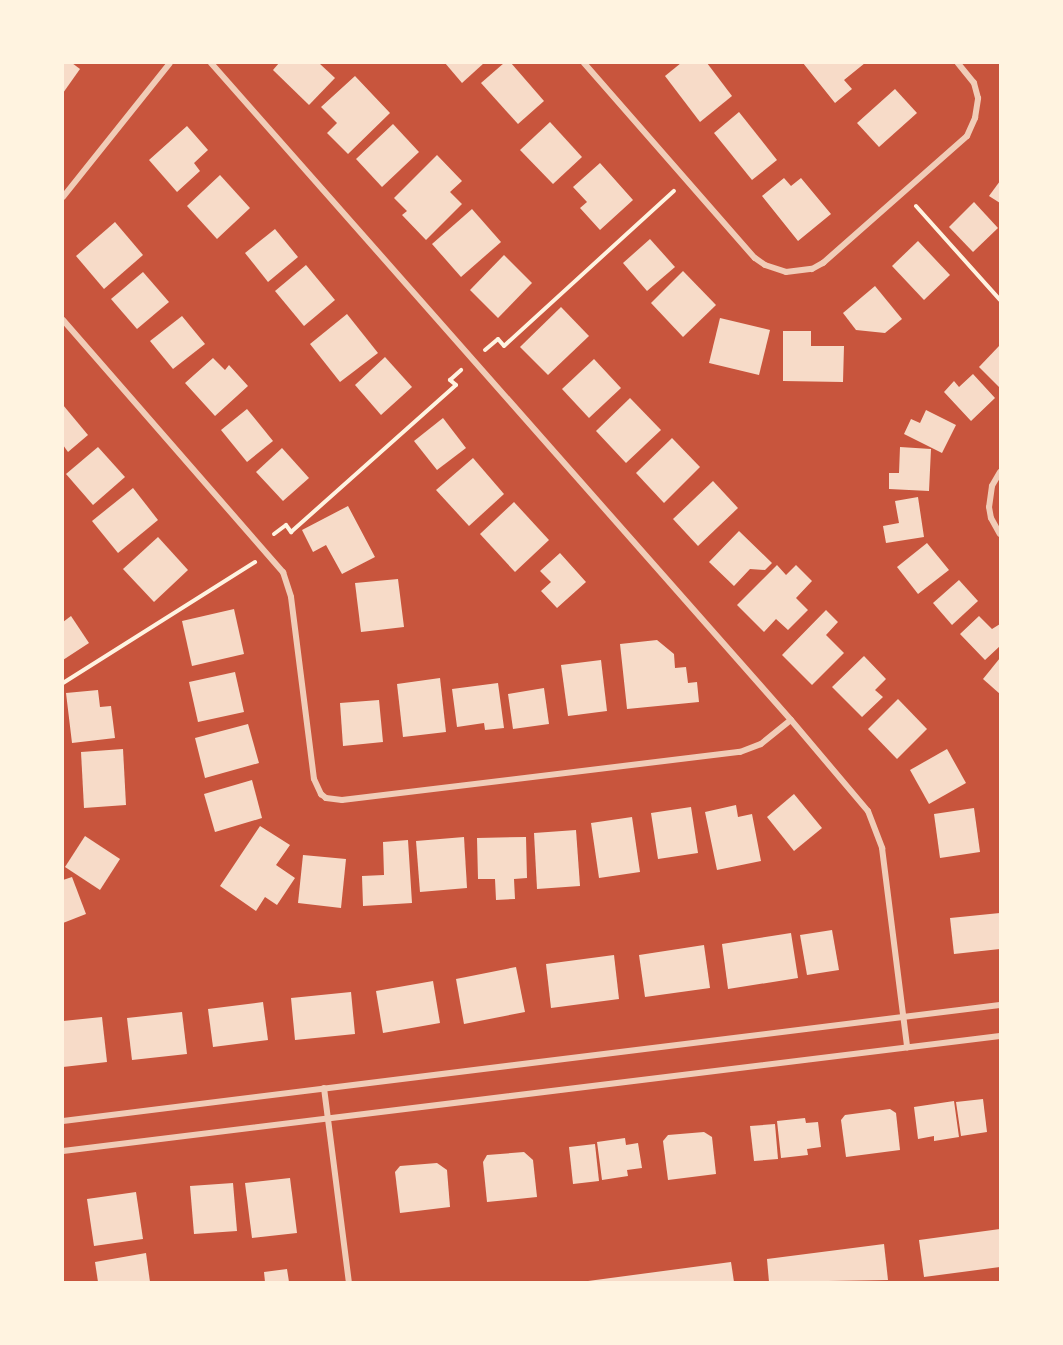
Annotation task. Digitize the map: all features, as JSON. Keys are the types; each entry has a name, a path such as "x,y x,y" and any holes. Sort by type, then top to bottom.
{"street":[{"path":"63,197 170,63"},
{"path":"211,63 859,799 879,834 907,1047"},
{"path":"584,63 755,258 765,265 786,272 812,269 823,263 967,136 975,118 978,98 974,83 958,63"},
{"path":"63,320 283,572 291,597 314,779 321,794 326,798 342,800 740,752 761,744 791,720"},
{"path":"1000,472 992,486 988,507 1000,534"},
{"path":"63,1121 1000,1005"},
{"path":"63,1151 1000,1036"},
{"path":"324,1088 348,1282"}],"path":[{"path":"484,350 498,339 504,346 674,191"},
{"path":"916,206 1000,300"},
{"path":"274,534 286,525 291,532 456,385 450,380 461,370"},
{"path":"63,683 255,562"}],"building":[{"path":"63,63 72,63 80,69 63,93"},
{"path":"279,63 319,63 335,78 309,105 273,70"},
{"path":"445,63 484,63 462,83"},
{"path":"504,63 511,63 544,101 518,124 481,83"},
{"path":"681,63 707,63 732,96 700,122 665,76"},
{"path":"803,63 865,63 844,80 852,89 835,103"},
{"path":"355,76 390,113 348,154 327,133 337,123 321,107"},
{"path":"895,89 917,113 879,147 857,123"},
{"path":"739,112 777,160 752,180 714,133"},
{"path":"550,122 582,157 553,184 520,150"},
{"path":"393,124 419,152 382,187 356,159"},
{"path":"187,126 208,150 194,163 200,171 177,192 149,160"},
{"path":"437,155 462,181 450,192 462,204 426,240 402,215 407,211 394,198"},
{"path":"600,163 633,200 600,230 580,208 587,202 573,187"},
{"path":"220,175 250,208 217,239 187,206"},
{"path":"784,178 791,186 801,178 831,214 798,241 762,196"},
{"path":"1000,181 1000,203 989,196"},
{"path":"974,202 998,228 973,252 949,227"},
{"path":"472,209 501,242 461,277 432,244"},
{"path":"115,222 143,255 104,289 76,256"},
{"path":"275,229 298,257 268,282 245,253"},
{"path":"650,239 675,267 647,291 623,263"},
{"path":"918,241 950,275 924,300 892,266"},
{"path":"504,255 532,283 498,318 470,290"},
{"path":"306,265 335,300 304,326 275,291"},
{"path":"683,271 716,305 683,337 651,303"},
{"path":"143,272 169,302 137,329 111,299"},
{"path":"875,286 902,319 885,333 856,330 843,313"},
{"path":"561,307 589,336 548,375 520,347"},
{"path":"347,314 378,353 340,382 310,344"},
{"path":"182,316 205,344 173,369 150,341"},
{"path":"720,318 770,330 759,375 709,363"},
{"path":"783,331 811,331 811,346 844,346 843,382 783,381"},
{"path":"1000,345 1000,388 979,367"},
{"path":"385,357 412,387 381,415 355,385"},
{"path":"213,358 225,370 229,365 248,386 215,416 185,383"},
{"path":"594,359 621,388 589,418 562,389"},
{"path":"973,374 995,398 971,421 944,392 954,381 959,387"},
{"path":"630,398 661,430 626,463 596,431"},
{"path":"63,405 88,435 68,452 63,445"},
{"path":"247,409 273,441 247,462 221,430"},
{"path":"926,410 956,425 942,453 904,434 911,419 920,423"},
{"path":"443,418 466,448 437,470 414,441"},
{"path":"672,438 700,467 664,503 636,473"},
{"path":"98,447 125,477 93,505 66,474"},
{"path":"900,447 931,449 929,491 889,489 889,473 899,473"},
{"path":"282,448 309,478 283,501 256,472"},
{"path":"473,458 504,494 469,526 436,490"},
{"path":"713,481 738,508 698,546 673,519"},
{"path":"133,488 158,520 118,553 92,521"},
{"path":"918,497 924,537 886,543 883,526 899,523 895,501"},
{"path":"514,502 549,540 515,572 480,534"},
{"path":"348,506 375,557 342,574 326,545 313,552 302,530"},
{"path":"739,531 772,563 765,570 750,569 734,586 709,562"},
{"path":"158,537 188,570 154,602 123,569"},
{"path":"927,543 949,570 918,594 897,567"},
{"path":"560,553 586,582 557,608 541,591 551,582 540,571"},
{"path":"777,565 786,575 796,565 812,581 796,598 808,610 788,630 776,619 764,632 737,605"},
{"path":"398,579 404,627 361,632 355,583"},
{"path":"959,580 978,601 952,625 933,603"},
{"path":"234,609 244,654 192,666 182,621"},
{"path":"826,610 838,622 826,635 844,653 812,685 782,655"},
{"path":"71,616 89,643 63,660 63,622"},
{"path":"979,616 992,629 1000,624 1000,646 985,660 960,634"},
{"path":"657,640 674,654 675,668 686,667 688,683 697,682 699,702 627,709 620,644"},
{"path":"864,656 886,679 875,690 883,697 862,717 832,687"},
{"path":"1000,658 1000,694 983,679"},
{"path":"601,660 607,711 568,716 561,665"},
{"path":"235,672 244,712 198,722 189,682"},
{"path":"440,678 446,732 403,737 397,684"},
{"path":"498,683 504,728 485,730 484,723 457,727 452,689"},
{"path":"544,688 549,724 513,729 508,694"},
{"path":"98,690 100,707 111,706 115,738 72,743 66,693"},
{"path":"898,699 927,729 897,759 868,729"},
{"path":"379,700 383,742 343,746 340,703"},
{"path":"248,724 259,763 205,778 195,738"},
{"path":"123,749 126,805 84,808 81,752"},
{"path":"947,749 966,783 929,804 910,770"},
{"path":"252,780 262,818 215,832 204,794"},
{"path":"794,794 822,828 794,851 767,817"},
{"path":"736,805 738,817 752,814 761,861 717,870 705,812"},
{"path":"691,807 698,853 658,859 651,813"},
{"path":"974,808 980,852 940,858 934,814"},
{"path":"632,817 640,872 599,878 591,823"},
{"path":"260,826 290,845 276,865 295,878 277,905 265,897 256,911 220,886"},
{"path":"576,830 580,886 537,889 534,833"},
{"path":"85,836 120,859 100,890 65,867"},
{"path":"464,837 467,888 420,892 416,841"},
{"path":"526,837 527,878 514,879 515,899 496,900 495,879 478,879 477,838"},
{"path":"408,840 412,903 363,906 362,876 384,875 383,842"},
{"path":"303,855 346,859 341,908 298,903"},
{"path":"72,877 86,914 63,923 63,880"},
{"path":"1000,913 1000,949 954,954 950,918"},
{"path":"832,930 839,970 807,975 800,935"},
{"path":"791,933 798,978 728,989 722,944"},
{"path":"704,945 710,988 645,997 639,955"},
{"path":"614,955 619,999 551,1008 546,964"},
{"path":"516,967 525,1012 464,1024 456,979"},
{"path":"433,981 440,1023 383,1033 376,991"},
{"path":"351,992 355,1034 295,1040 291,998"},
{"path":"263,1002 268,1040 213,1047 208,1009"},
{"path":"182,1012 187,1054 132,1060 127,1018"},
{"path":"102,1017 107,1062 63,1067 63,1021"},
{"path":"983,1099 987,1132 961,1136 956,1102"},
{"path":"954,1101 959,1137 934,1141 934,1136 918,1139 914,1107"},
{"path":"890,1109 896,1113 900,1150 846,1157 841,1120 845,1115"},
{"path":"805,1118 806,1123 818,1122 821,1147 807,1149 808,1155 781,1158 777,1121"},
{"path":"775,1124 778,1159 754,1161 750,1126"},
{"path":"704,1132 712,1137 716,1174 668,1180 663,1141 668,1135"},
{"path":"625,1138 626,1145 638,1143 642,1168 627,1170 628,1176 602,1180 597,1142"},
{"path":"595,1144 599,1181 573,1184 569,1147"},
{"path":"524,1152 533,1160 537,1197 487,1202 483,1162 487,1155"},
{"path":"437,1163 447,1170 450,1207 400,1213 395,1172 400,1166"},
{"path":"290,1178 297,1233 252,1238 245,1183"},
{"path":"233,1183 237,1231 194,1234 190,1186"},
{"path":"136,1192 143,1239 94,1246 87,1199"},
{"path":"1000,1229 1000,1267 924,1277 919,1240"},
{"path":"884,1244 888,1280 769,1282 767,1259"},
{"path":"146,1253 150,1282 98,1282 95,1262"},
{"path":"731,1262 734,1282 588,1282 588,1281"},
{"path":"287,1269 289,1282 265,1282 264,1272"}]}
